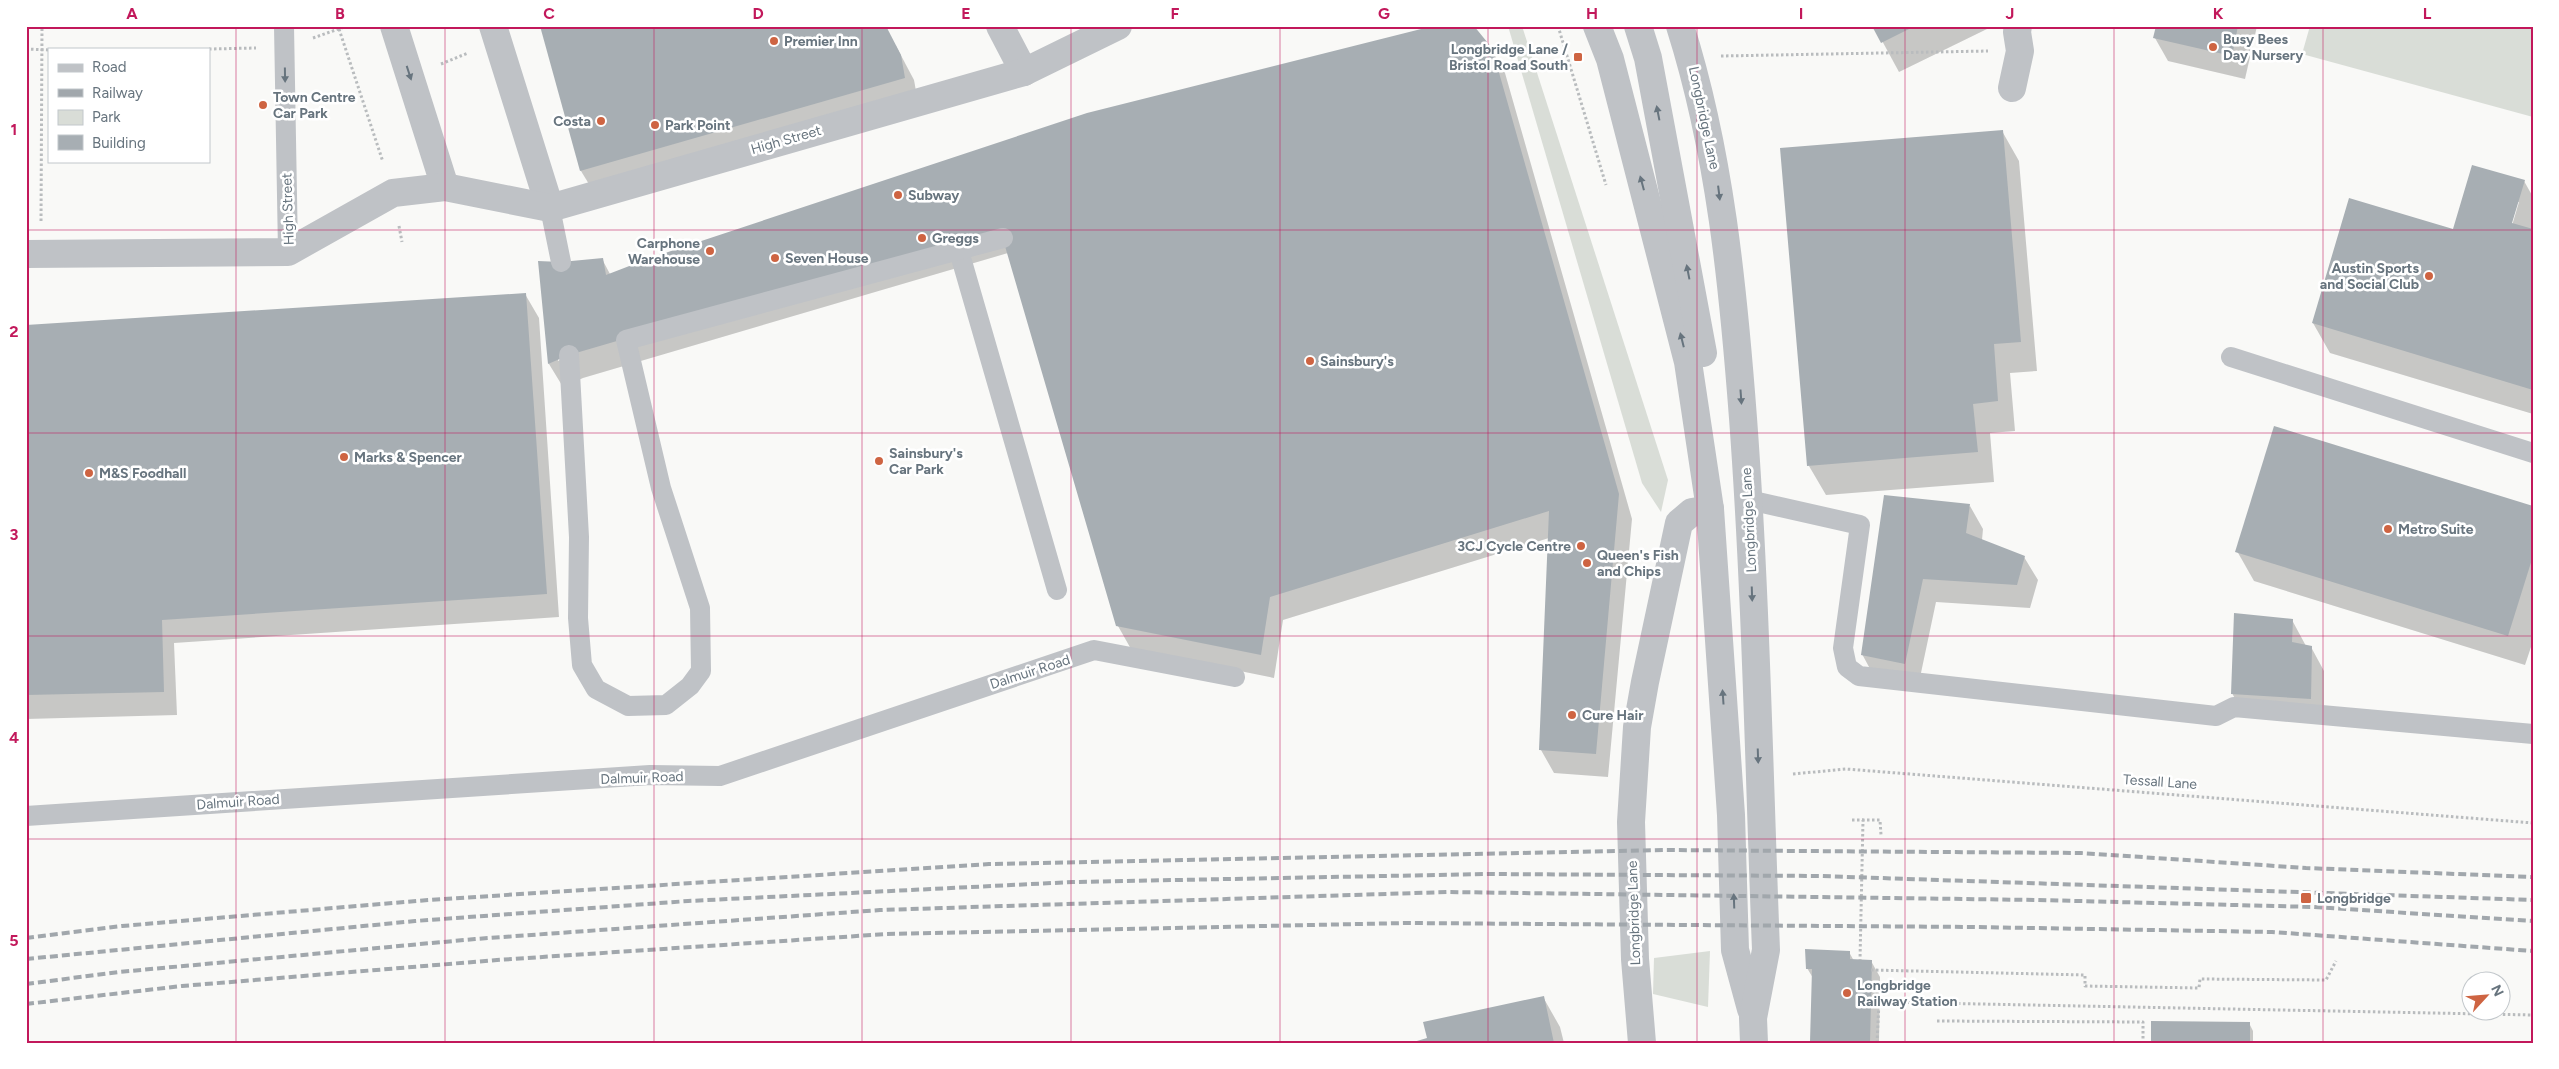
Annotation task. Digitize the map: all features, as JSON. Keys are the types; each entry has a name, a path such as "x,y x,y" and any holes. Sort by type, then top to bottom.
{"street":[{"path":"394,26 445,187"},
{"path":"1000,26 1024,72"},
{"name":"High Street","path":"288,252 393,193 445,187 550,208 1024,72 1118,26"},
{"name":"Longbridge Lane","path":"1597,26 1610,59 1674,304 1688,362 1704,460 1710,509 1731,815 1735,950 1754,1030"},
{"name":"Longbridge Lane","path":"1638,26 1648,58 1704,357 1704,460"},
{"name":"Longbridge Lane","path":"1680,26 1691,61 1717,176 1738,348 1749,500 1766,950 1754,1030"},
{"path":"495,34 550,208"},
{"path":"2012,88 2019,38"},
{"path":"33,254 288,252"},
{"name":"Longbridge Lane","path":"1642,1043 1635,959 1631,822 1637,727 1679,523 1692,512 1710,509"}],"lane":[{"name":"High Street","path":"284,26 288,252"},
{"path":"550,208 561,262"},
{"path":"570,355 579,536 578,618 582,665 596,689 628,706 666,704 690,686 700,671 700,608 661,488 626,340 1002,238"},
{"path":"959,251 1056,590"},
{"path":"2231,357 2533,454"},
{"path":"1749,500 1860,525 1843,648 1847,667 1859,676 2216,716 2234,707 2533,734"},
{"name":"Dalmuir Road","path":"26,816 650,776 720,776 1094,650 1236,677"}],"path":[{"path":"33,254 42,26"},
{"path":"1558,26 1609,194"},
{"path":"339,29 393,193 402,242"},
{"path":"410,76 495,34"},
{"path":"1691,61 1728,56 2019,38"},
{"path":"26,49 48,50"},
{"name":"Tessall Lane","path":"1786,774 1846,769 2533,823"},
{"path":"1860,960 1863,820 1852,820 1880,820 1881,835"},
{"path":"1872,970 2085,976 2085,986 2199,988 2200,978 2326,980 2336,961"},
{"path":"1878,1043 1879,1002 2533,1015"},
{"path":"1937,1022 2143,1022 2143,1043"}],"green space":[{"path":"1508,26 1522,26 1668,480 1661,512 1642,483"},
{"path":"2310,26 2533,26 2533,117 2302,54"},
{"path":"1710,951 1708,1007 1653,994 1654,958"}],"building":[{"name":"Park Point","path":"540,26 886,26 901,55 905,78 580,171"},
{"name":"Sainsbury's","path":"1433,26 1474,26 1492,48 1619,494 1596,754 1539,750 1549,511 1270,597 1261,655 1116,626 1000,229 569,355 548,364 538,261 561,262 603,258 606,275 650,258 1087,113"},
{"path":"1872,26 1915,26 1881,43"},
{"name":"Busy Bees Day Nursery","path":"2156,26 2238,26 2232,56 2153,38"},
{"path":"2003,130 2021,342 1994,344 1998,401 1973,404 1978,452 1807,466 1780,148"},
{"name":"Austin Sports and Social Club","path":"2472,165 2525,180 2512,223 2533,229 2533,390 2312,323 2349,198 2453,229"},
{"name":"Marks & Spencer","path":"526,293 547,594 162,620 164,692 26,695 26,325"},
{"name":"Metro Suite","path":"2274,426 2533,506 2533,556 2508,636 2235,552"},
{"path":"1884,495 1970,504 1966,533 2025,556 2017,585 1923,579 1905,664 1861,655"},
{"path":"2234,613 2293,619 2292,642 2312,646 2311,699 2231,694"},
{"path":"1805,949 1850,951 1850,959 1872,960 1870,1043 1810,1042 1812,969 1806,969"},
{"path":"1544,996 1554,1043 1410,1043 1427,1038 1423,1022"},
{"path":"2151,1021 2250,1022 2250,1043 2151,1043"}],"railway":[{"path":"26,938 122,926 428,900 989,864 1663,850 2081,853 2306,868 2533,877"},
{"path":"26,959 415,921 688,901 1073,882 1488,874 1820,876 2533,900"},
{"path":"26,984 119,972 475,939 880,910 1447,892 2038,900 2314,907 2533,921"},
{"path":"26,1004 182,986 497,960 887,934 1406,923 1973,927 2272,932 2533,951"}],"place":[{"name":"Premier Inn","path":"774,41"},
{"name":"Busy Bees Day Nursery","path":"2213,47"},
{"name":"Longbridge Lane / Bristol Road South","path":"1578,57"},
{"name":"Town Centre Car Park","path":"263,105"},
{"name":"Costa","path":"601,121"},
{"name":"Park Point","path":"655,125"},
{"name":"Subway","path":"898,195"},
{"name":"Greggs","path":"922,238"},
{"name":"Carphone Warehouse","path":"710,251"},
{"name":"Seven House","path":"775,258"},
{"name":"Austin Sports and Social Club","path":"2429,276"},
{"name":"Sainsbury's","path":"1310,361"},
{"name":"Marks & Spencer","path":"344,457"},
{"name":"Sainsbury's Car Park","path":"879,461"},
{"name":"M&S Foodhall","path":"89,473"},
{"name":"Metro Suite","path":"2388,529"},
{"name":"3CJ Cycle Centre","path":"1581,546"},
{"name":"Queen's Fish and Chips","path":"1587,563"},
{"name":"Cure Hair","path":"1572,715"},
{"name":"Longbridge","path":"2306,898"},
{"name":"Longbridge Railway Station","path":"1847,993"}]}
